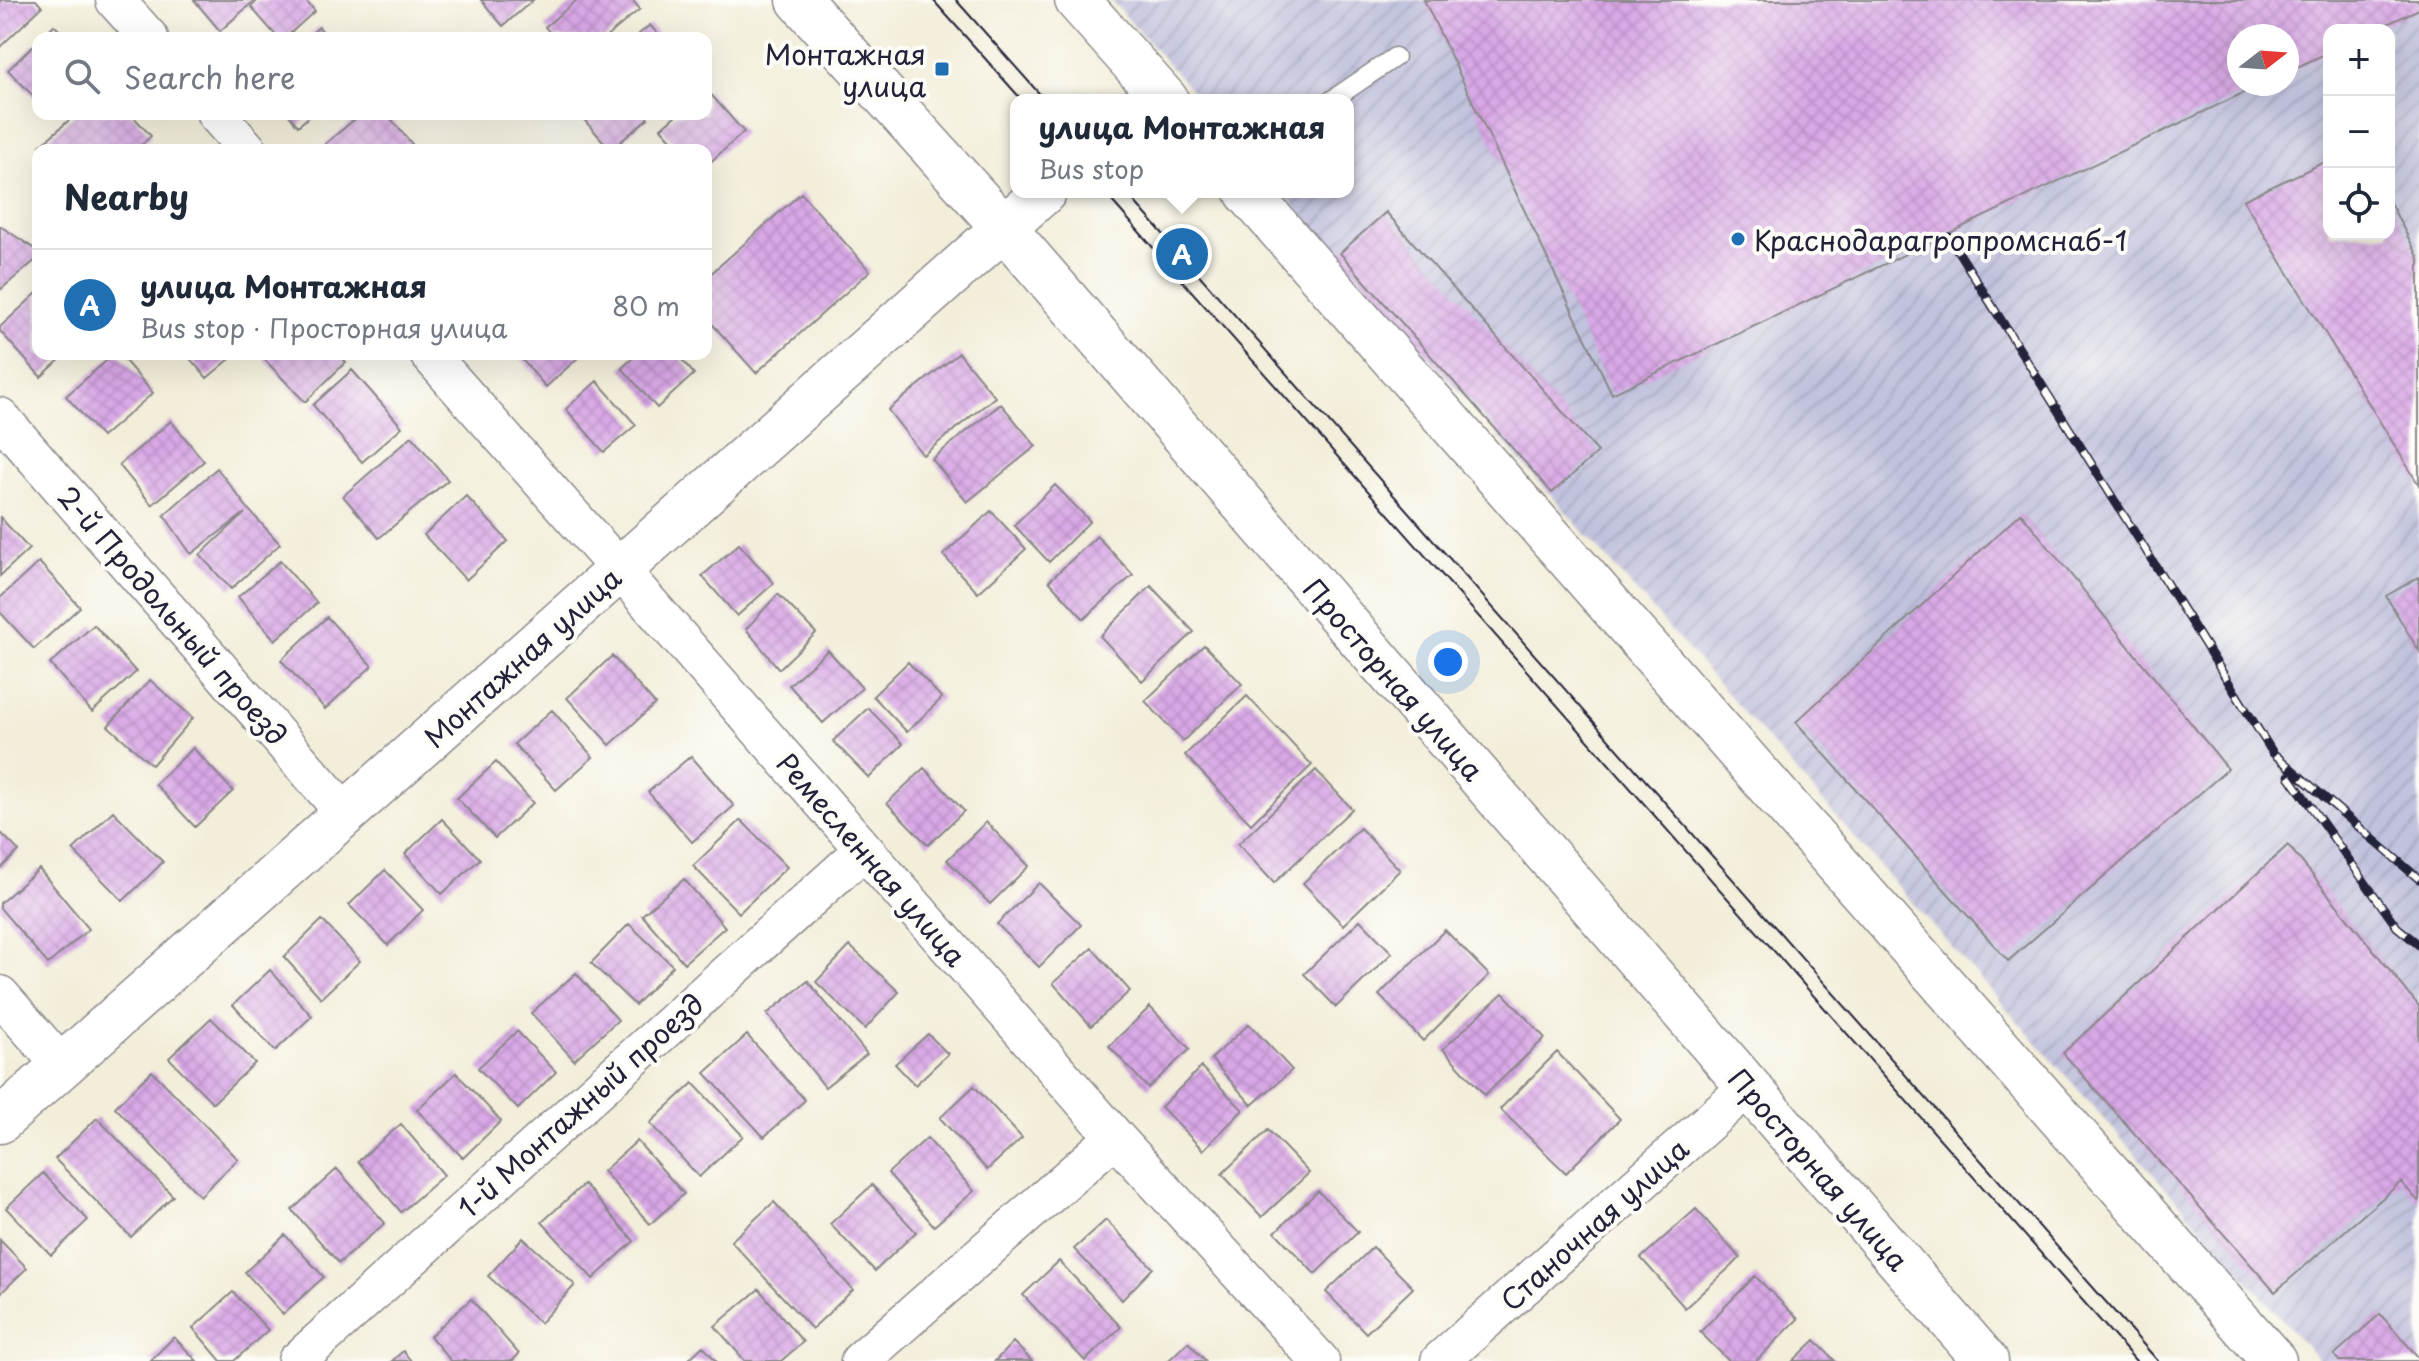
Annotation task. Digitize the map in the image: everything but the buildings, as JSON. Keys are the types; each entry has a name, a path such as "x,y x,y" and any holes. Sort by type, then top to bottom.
{"street":[{"path":"115,0 144,32"},
{"name":"Просторная улица","path":"799,0 1004,228 1986,1361"},
{"path":"1077,0 1155,94"},
{"path":"221,120 243,144"},
{"name":"Монтажная улица","path":"0,1121 1037,198"},
{"path":"1252,198 2274,1361"},
{"name":"Ремесленная улица","path":"434,360 1115,1137 1320,1361"},
{"name":"2-й Продольный проезд","path":"0,417 345,813"},
{"name":"1-й Монтажный проезд","path":"297,1361 864,850"},
{"path":"0,995 62,1066"},
{"name":"Станочная улица","path":"1440,1361 1748,1087"},
{"path":"860,1361 1115,1137"}],"lane":[{"path":"1341,94 1395,57"}],"shaded area":[{"path":"1111,0 2419,0 2419,1361 2319,1361 1287,198 1354,198 1354,94 1195,94"}],"tram line":[{"path":"933,0 1017,94"},
{"path":"956,0 1040,94"},
{"path":"1109,198 2136,1361"},
{"path":"1131,198 2158,1361"}],"railway":[{"path":"1949,237 2273,753 2419,879"},
{"path":"2289,776 2397,927 2419,945"}],"place":[{"name":"Монтажная улица","path":"942,69"},
{"name":"Краснодарагропромснаб-1","path":"1738,239"},
{"name":"улица Монтажная","path":"1182,254"}]}
